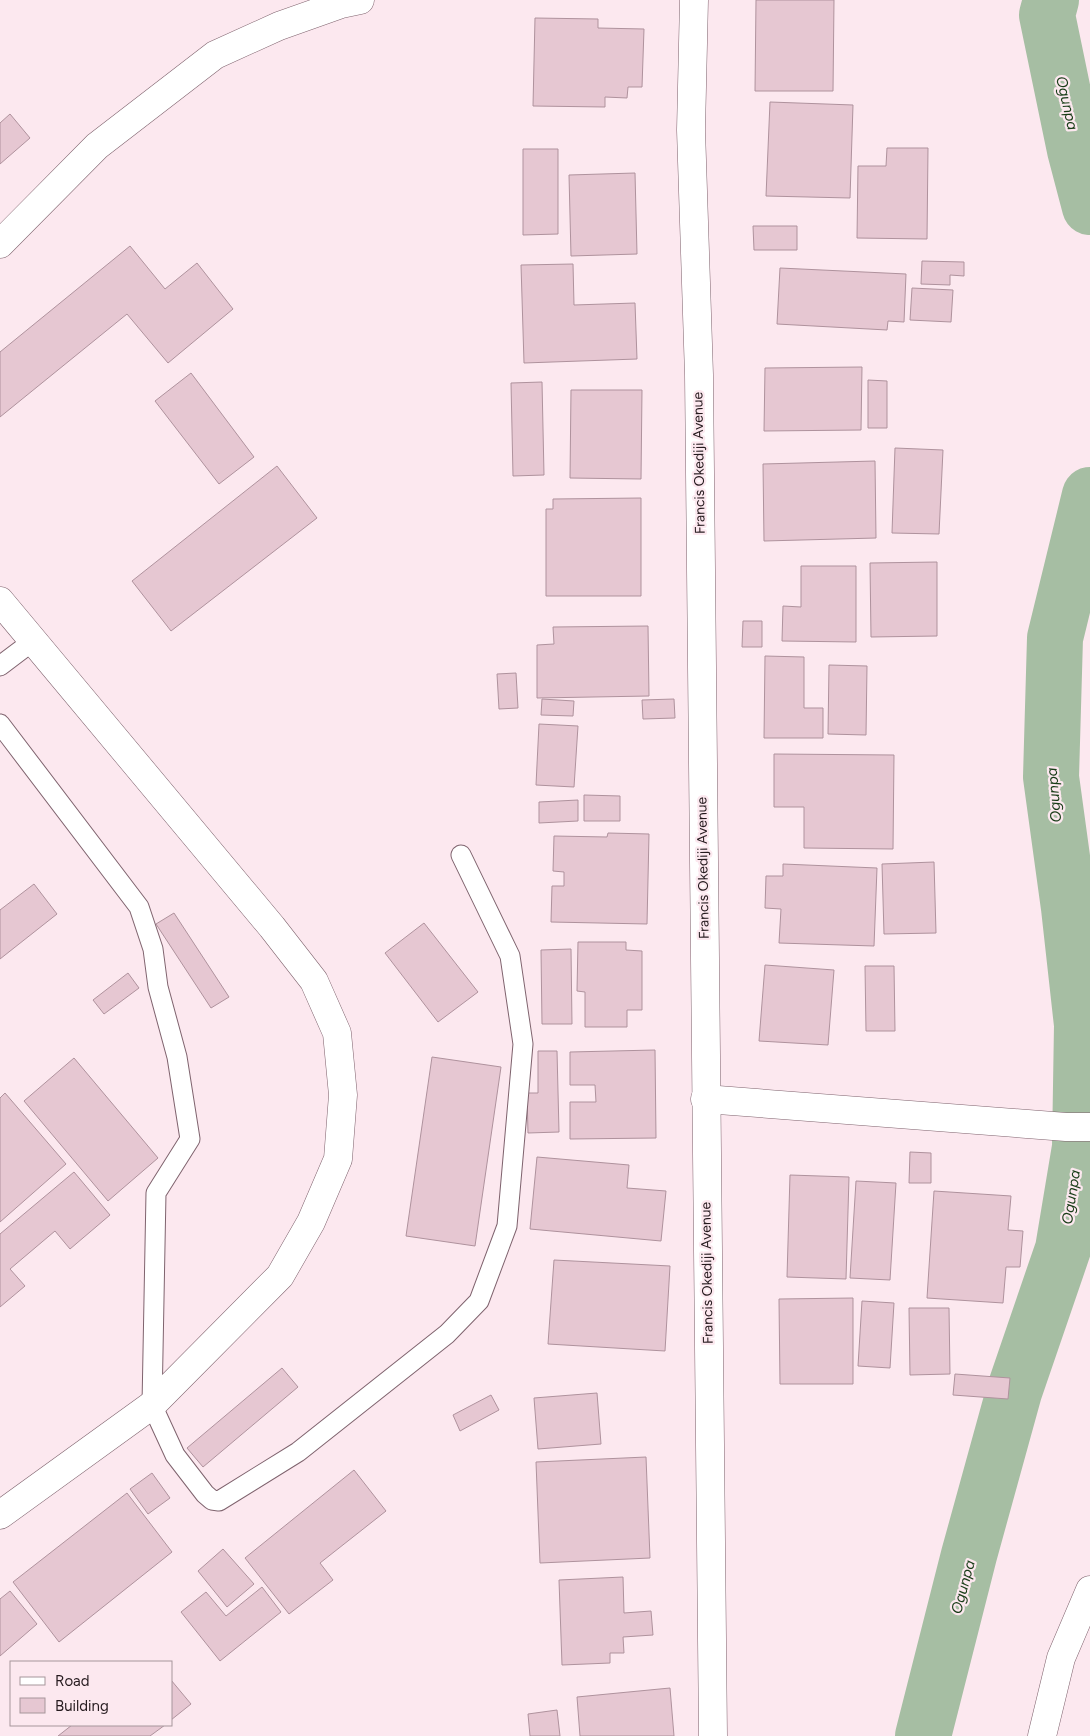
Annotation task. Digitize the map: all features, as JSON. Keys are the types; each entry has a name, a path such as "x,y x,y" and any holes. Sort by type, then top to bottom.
{"street":[{"path":"0,244 97,146 215,55 279,26 341,4 360,0"},
{"name":"Francis Okediji Avenue","path":"694,0 692,130 699,375 713,1736"},
{"path":"0,601 314,981 337,1033 342,1094 338,1159 311,1222 280,1276 152,1405 0,1515"},
{"path":"705,1099 1078,1127"},
{"path":"1042,1736 1061,1658 1090,1590"}],"lane":[{"path":"0,666 33,641"},
{"path":"0,724 139,907 153,950 158,987 177,1057 190,1139 156,1193 152,1405 175,1454 205,1494 212,1500 220,1501 298,1452 448,1334 479,1301 507,1226 523,1044 510,956 461,854"}],"building":[{"path":"756,0 834,0 833,91 755,91"},
{"path":"535,18 598,19 598,28 644,29 642,87 628,87 627,98 605,97 605,107 533,106"},
{"path":"770,102 853,105 850,198 766,196"},
{"path":"10,114 30,138 0,164 0,123"},
{"path":"887,148 928,148 927,239 857,238 858,166 886,166"},
{"path":"523,149 558,149 558,234 523,235"},
{"path":"635,173 637,254 571,256 569,175"},
{"path":"753,226 797,226 797,250 754,250"},
{"path":"130,246 165,289 197,263 233,309 168,363 127,314 0,417 0,352"},
{"path":"922,261 964,262 964,276 950,275 950,285 921,284"},
{"path":"573,264 574,305 635,303 637,359 524,363 521,265"},
{"path":"780,268 906,274 904,322 888,321 887,330 777,324"},
{"path":"912,288 953,290 951,322 910,320"},
{"path":"862,367 861,430 764,431 765,368"},
{"path":"191,373 254,457 219,484 155,401"},
{"path":"868,380 887,381 887,428 868,428"},
{"path":"542,382 544,475 513,476 511,383"},
{"path":"571,390 642,390 641,479 570,478"},
{"path":"895,448 943,450 939,534 892,533"},
{"path":"875,461 876,538 764,541 763,464"},
{"path":"277,466 317,518 171,631 132,581"},
{"path":"641,498 641,596 546,596 546,509 553,509 553,499"},
{"path":"937,562 937,636 871,637 870,563"},
{"path":"801,566 856,566 856,642 782,641 783,606 801,607"},
{"path":"743,621 762,621 762,647 742,647"},
{"path":"648,626 649,696 537,698 537,645 554,644 553,627"},
{"path":"765,656 804,657 804,708 823,708 823,738 764,738"},
{"path":"829,665 867,666 866,735 828,734"},
{"path":"516,673 518,708 499,709 497,674"},
{"path":"542,699 574,701 573,716 541,715"},
{"path":"674,699 675,718 643,719 642,700"},
{"path":"539,724 578,726 574,787 536,785"},
{"path":"774,754 894,755 893,849 804,848 804,807 774,807"},
{"path":"584,795 620,796 620,821 584,821"},
{"path":"578,800 578,821 539,823 539,802"},
{"path":"608,833 649,834 647,924 551,922 552,886 564,886 564,872 553,871 554,836 607,837"},
{"path":"934,862 936,933 884,934 882,864"},
{"path":"783,864 877,868 874,946 779,943 781,909 765,908 766,876 783,876"},
{"path":"34,884 57,914 0,959 0,910"},
{"path":"174,913 229,997 211,1008 156,924"},
{"path":"424,923 478,992 438,1022 385,953"},
{"path":"578,942 626,942 626,950 642,951 642,1010 627,1010 627,1027 585,1027 585,992 577,991"},
{"path":"571,949 572,1024 542,1024 541,950"},
{"path":"765,965 834,970 828,1045 759,1041"},
{"path":"865,966 894,966 895,1031 866,1031"},
{"path":"128,973 139,988 104,1014 93,1000"},
{"path":"655,1050 656,1138 570,1139 570,1102 596,1102 595,1085 570,1085 570,1052"},
{"path":"538,1051 557,1051 559,1132 528,1133 527,1093 538,1093"},
{"path":"432,1057 501,1067 475,1246 406,1236"},
{"path":"74,1058 158,1158 108,1201 24,1101"},
{"path":"5,1093 66,1164 0,1222 0,1098"},
{"path":"910,1152 931,1153 931,1183 909,1183"},
{"path":"537,1157 629,1165 627,1188 666,1191 661,1241 530,1229"},
{"path":"74,1172 110,1215 70,1249 55,1231 10,1269 25,1286 0,1307 0,1234"},
{"path":"790,1175 849,1177 846,1279 787,1277"},
{"path":"856,1181 896,1183 890,1280 850,1278"},
{"path":"934,1191 1011,1196 1008,1230 1023,1231 1020,1267 1006,1267 1003,1303 927,1298"},
{"path":"554,1260 670,1266 665,1351 548,1344"},
{"path":"853,1298 853,1384 780,1384 779,1299"},
{"path":"862,1301 894,1303 890,1368 858,1366"},
{"path":"909,1308 949,1308 950,1374 910,1375"},
{"path":"282,1368 298,1387 203,1467 187,1448"},
{"path":"955,1374 1010,1378 1008,1399 953,1395"},
{"path":"597,1393 601,1444 538,1449 534,1398"},
{"path":"491,1395 499,1410 460,1431 453,1415"},
{"path":"646,1457 650,1558 540,1563 536,1462"},
{"path":"354,1470 386,1511 320,1563 333,1580 289,1614 245,1558"},
{"path":"152,1473 170,1498 148,1514 130,1489"},
{"path":"127,1493 172,1552 59,1642 13,1582"},
{"path":"223,1549 254,1584 227,1607 198,1571"},
{"path":"623,1577 624,1613 651,1611 653,1635 623,1637 624,1653 610,1653 610,1663 562,1665 559,1580"},
{"path":"262,1587 281,1612 220,1661 181,1612 206,1592 226,1616"},
{"path":"10,1591 37,1624 0,1656 0,1599"},
{"path":"172,1681 191,1704 172,1719"},
{"path":"670,1688 674,1736 580,1736 577,1697"},
{"path":"557,1710 560,1736 530,1736 528,1714"},
{"path":"71,1726 164,1726 150,1736 58,1736"}],"waterway":[{"name":"Ogunpa","path":"1051,0 1047,15 1075,150 1090,207"},
{"name":"Ogunpa","path":"923,1736 969,1555 1014,1392 1063,1249 1080,1147 1082,1025 1069,908 1051,777 1055,638 1090,495"}]}
